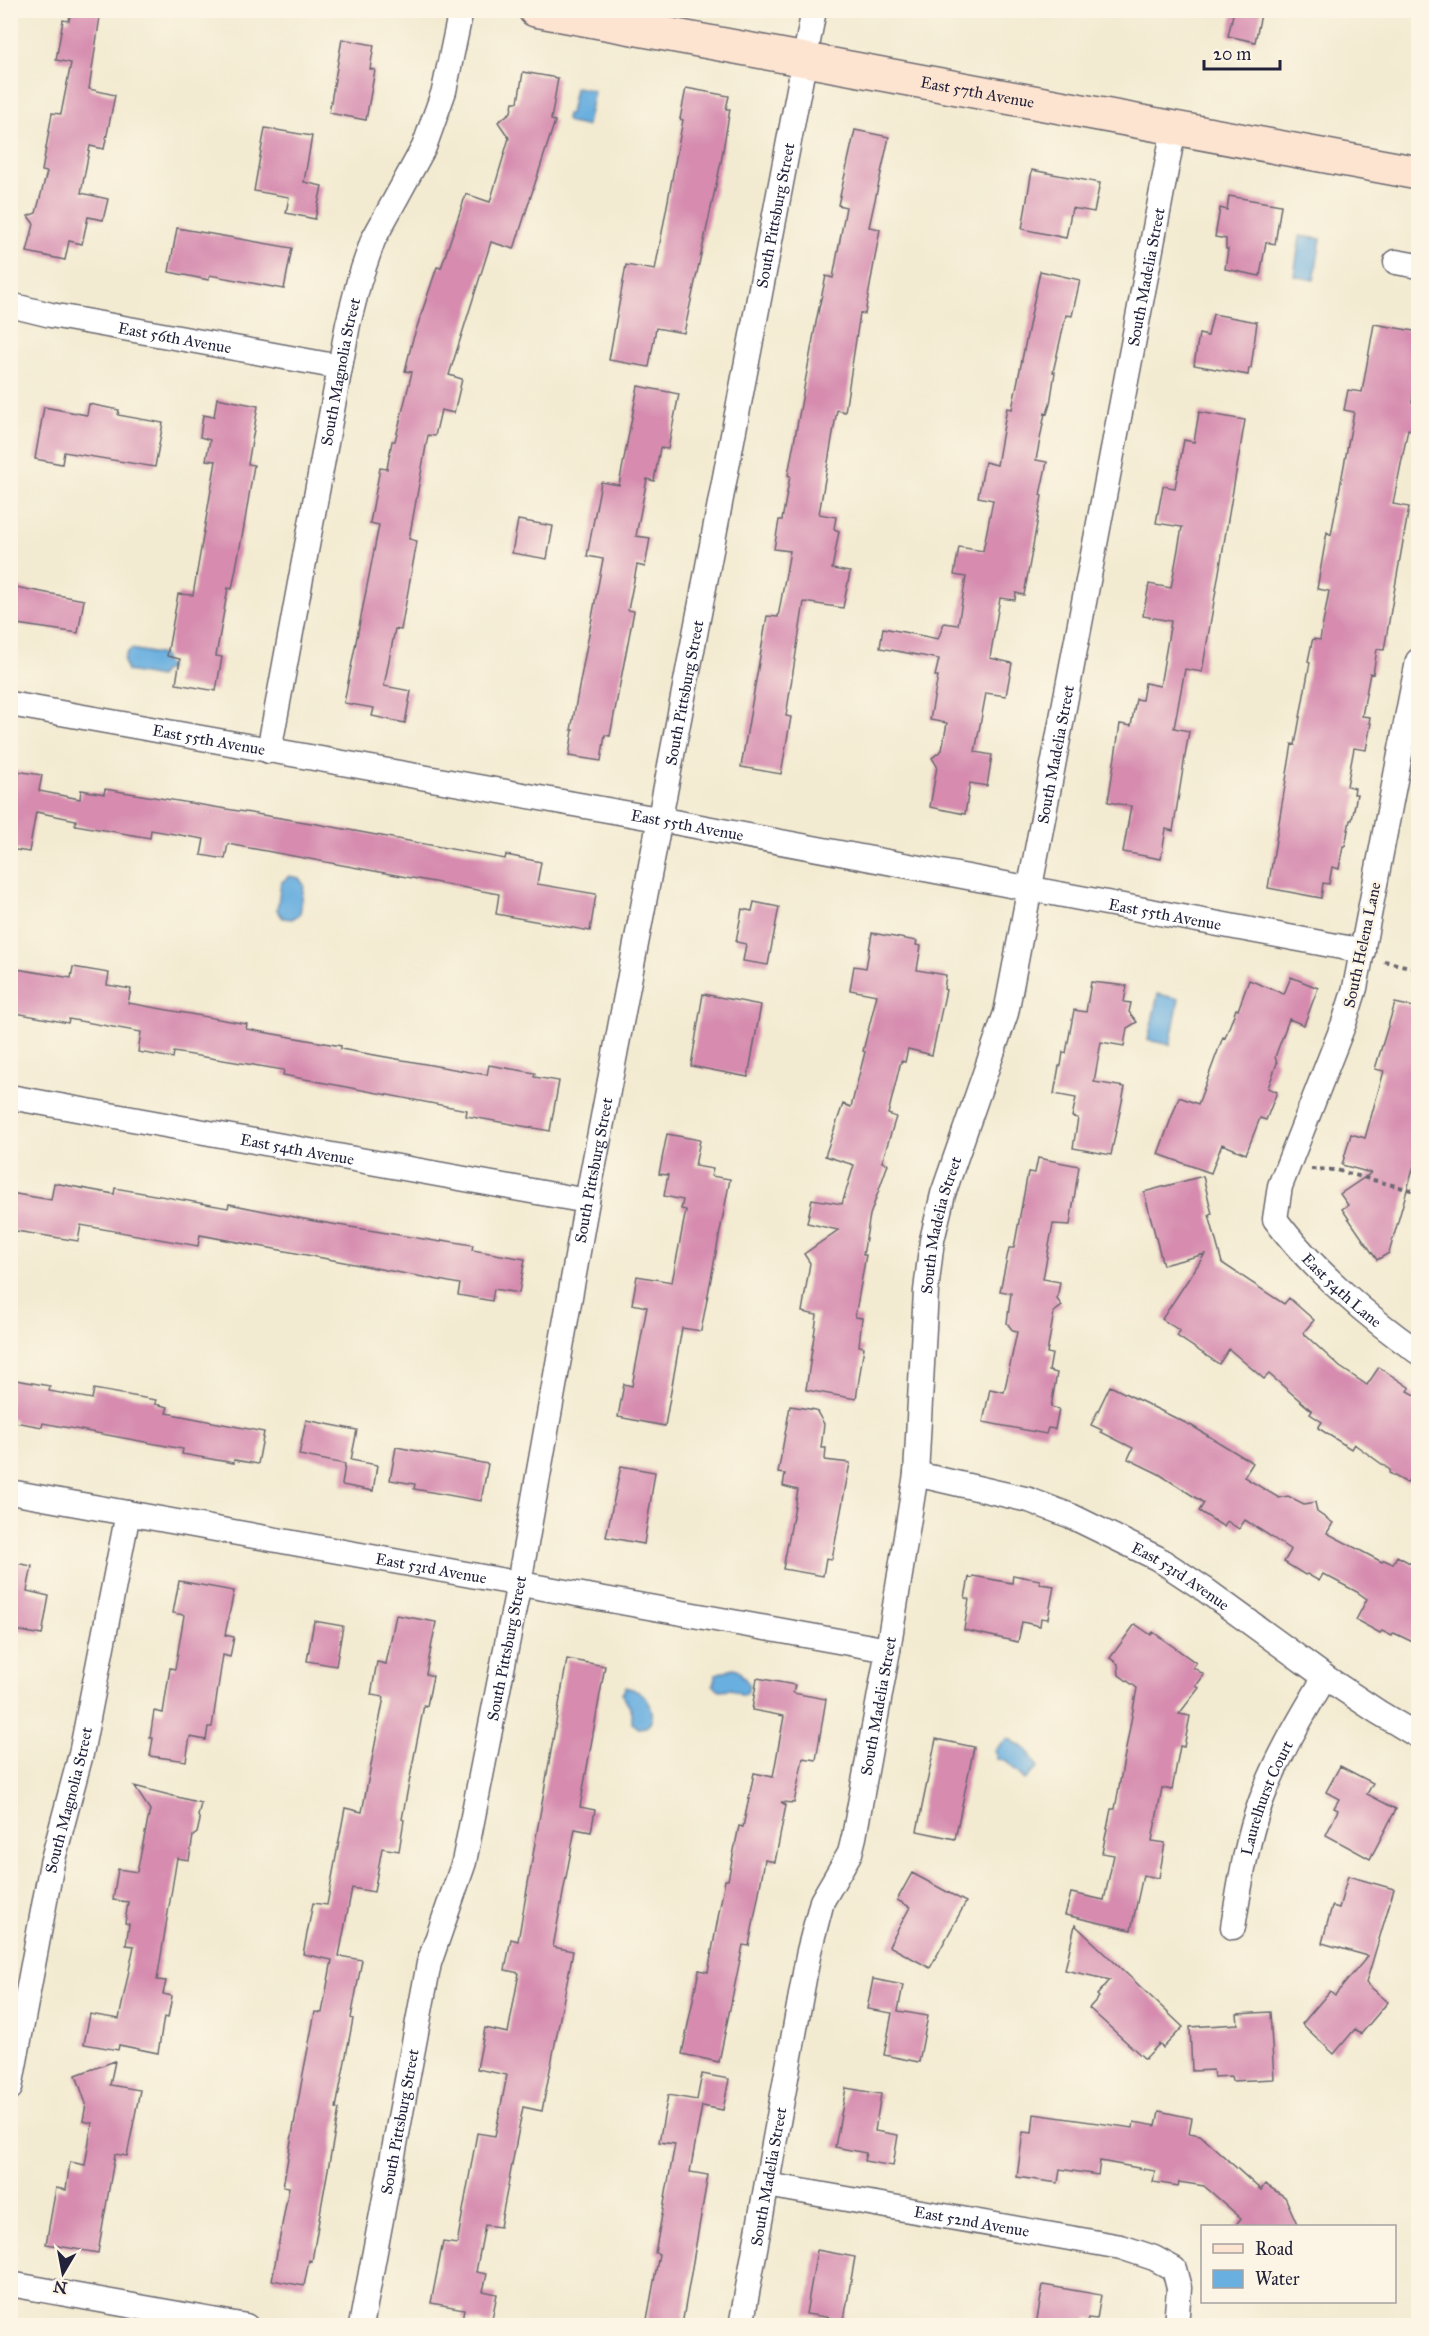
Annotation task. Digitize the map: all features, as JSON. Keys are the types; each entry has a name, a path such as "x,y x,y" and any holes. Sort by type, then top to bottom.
{"main road":[{"name":"East 57th Avenue","path":"535,10 1419,173"}],"street":[{"name":"South Magnolia Street","path":"269,751 351,313 366,256 373,240 424,147 444,91 461,10"},
{"name":"South Pittsburg Street","path":"361,2325 429,1963 464,1862 519,1583 658,819 814,10"},
{"name":"South Madelia Street","path":"741,2325 818,1911 850,1853 888,1650 916,1474 926,1291 932,1240 943,1194 1001,1034 1174,128"},
{"name":"East 56th Avenue","path":"10,305 51,315 340,367"},
{"name":"South Helena Lane","path":"1275,1219 1280,1186 1344,1023 1355,988 1372,955 1410,752 1419,662"},
{"name":"East 55th Avenue","path":"10,704 658,819 1372,955"},
{"name":"East 54th Avenue","path":"10,1097 587,1201"},
{"name":"East 54th Lane","path":"1275,1219 1294,1246 1318,1269 1419,1352"},
{"name":"East 53rd Avenue","path":"916,1474 1029,1500 1071,1516 1157,1558 1204,1589 1324,1677 1419,1736"},
{"name":"East 53rd Avenue","path":"10,1492 888,1650"},
{"name":"South Magnolia Street","path":"10,2088 52,1863 81,1754 128,1513"},
{"name":"Laurelhurst Court","path":"1233,1927 1246,1851 1261,1801 1281,1752 1324,1677"},
{"name":"East 52nd Avenue","path":"767,2185 1121,2247 1154,2258 1174,2269 1179,2288 1176,2325"},
{"path":"10,2284 246,2325"}],"path":[{"path":"1372,955 1419,969"},
{"path":"1310,1169 1336,1170 1419,1192"}],"water":[{"path":"577,87 594,91 585,126 566,120 567,114 570,114"},
{"path":"1300,236 1321,239 1314,280 1294,276"},
{"path":"131,649 163,655 165,662 169,665 169,670 164,671 159,677 127,671 125,659"},
{"path":"289,876 299,878 304,885 300,914 292,919 283,918 277,910 281,883"},
{"path":"1158,994 1179,999 1170,1045 1148,1040"},
{"path":"733,1668 737,1669 749,1684 748,1691 743,1695 731,1689 720,1690 713,1685 716,1674"},
{"path":"626,1687 640,1692 650,1704 652,1719 646,1727 638,1728 632,1723 632,1711 622,1694"},
{"path":"1008,1738 1027,1750 1038,1767 1025,1780 1007,1762 997,1759 995,1750"}],"building":[{"path":"71,10 101,10 89,89 115,95 104,149 90,146 81,193 108,199 103,220 88,217 82,244 69,241 65,260 27,252 34,224 28,216 36,213 47,172 42,171 52,113 61,114 71,63 56,60 63,20 69,21"},
{"path":"1234,10 1262,10 1255,42 1228,36"},
{"path":"342,39 374,45 370,69 375,70 366,120 329,113"},
{"path":"523,72 558,78 551,120 555,121 514,249 491,242 449,375 462,379 454,413 441,410 435,436 428,435 409,539 417,541 401,630 395,629 384,686 411,691 405,723 372,716 374,708 344,703 379,525 370,523 380,468 387,469 392,441 395,441 412,372 405,371 412,342 437,267 441,268 466,194 490,202 509,138 498,122 511,112 513,102 518,102"},
{"path":"686,88 729,96 726,109 730,109 721,162 684,333 656,328 649,367 609,360 626,265 655,270 683,120 680,119"},
{"path":"265,128 312,136 304,182 322,186 315,219 286,213 289,197 254,191"},
{"path":"855,130 889,137 869,227 880,229 865,314 860,313 845,412 837,410 819,514 836,517 834,529 839,531 832,569 850,572 843,608 804,602 786,716 791,717 781,774 741,767 767,616 778,617 790,551 774,549 779,520 782,520 817,317 826,276 833,278 846,207 838,205"},
{"path":"1032,170 1100,183 1094,212 1072,208 1066,238 1022,229"},
{"path":"1229,196 1281,205 1275,244 1266,242 1260,276 1225,269 1228,249 1226,249 1226,239 1215,237 1220,208 1227,210"},
{"path":"177,228 292,248 284,289 210,275 209,280 169,272"},
{"path":"1040,271 1080,280 1072,316 1066,315 1053,372 1055,372 1050,404 1047,414 1045,413 1036,460 1047,462 1024,595 1016,593 1015,600 1000,598 990,658 1012,663 1006,696 986,693 975,752 992,755 987,786 970,783 965,814 930,807 937,766 932,758 942,750 947,723 930,720 939,659 880,648 883,628 938,639 944,623 958,625 966,577 954,575 959,547 983,551 993,500 978,497 985,462 997,465 1007,408 1012,409"},
{"path":"1213,314 1257,322 1248,375 1194,365 1199,334 1208,336"},
{"path":"1374,324 1419,332 1419,365 1412,402 1419,403 1419,431 1408,429 1393,504 1409,507 1384,650 1377,649 1362,716 1370,717 1369,723 1371,723 1366,750 1354,748 1347,786 1355,788 1354,794 1357,794 1352,820 1350,820 1345,846 1343,846 1339,869 1332,867 1329,884 1323,883 1321,898 1268,888 1292,744 1295,745 1310,662 1308,661 1313,639 1320,640 1329,591 1317,589 1327,532 1331,535 1354,412 1344,410 1348,390 1362,392"},
{"path":"638,386 679,394 668,449 660,448 654,481 647,479 636,536 650,538 645,567 637,565 628,610 634,611 610,736 605,735 601,761 569,756 573,730 571,730 603,559 587,556 601,482 619,485"},
{"path":"217,398 258,406 248,464 254,465 244,526 232,589 228,588 216,656 222,657 216,691 176,684 180,659 167,656 178,594 193,595 216,461 206,460 210,440 200,437 203,415 214,417"},
{"path":"89,404 119,410 118,415 163,423 155,467 64,452 62,464 35,459 44,407 87,415"},
{"path":"1199,412 1245,420 1202,672 1185,669 1174,728 1189,731 1173,831 1166,829 1161,859 1123,852 1131,806 1108,802 1120,724 1131,726 1136,699 1142,700 1145,683 1160,686 1171,621 1143,616 1149,584 1171,588 1182,527 1156,523 1163,486 1175,488 1184,440 1194,442"},
{"path":"518,520 553,526 547,559 512,553"},
{"path":"10,586 84,600 78,633 10,623"},
{"path":"10,770 42,775 39,791 80,799 81,790 104,794 105,789 317,824 505,859 506,855 541,862 537,884 596,894 590,931 496,914 499,894 228,844 225,859 201,855 204,839 151,830 150,838 75,825 76,820 36,812 29,852 10,849"},
{"path":"754,902 779,907 768,965 743,961 746,944 736,942 742,909 752,911"},
{"path":"872,933 917,941 916,945 921,946 917,970 946,975 944,989 946,990 932,1055 908,1049 905,1062 901,1061 888,1114 896,1117 882,1162 888,1164 870,1215 863,1255 866,1255 855,1317 862,1318 859,1346 864,1347 856,1399 806,1390 817,1315 802,1312 810,1263 804,1254 838,1230 807,1223 812,1199 842,1204 854,1165 825,1156 843,1104 851,1107 865,1052 863,1051 877,995 850,990 854,966 866,968"},
{"path":"73,967 109,973 107,985 131,989 128,1003 247,1024 246,1029 341,1046 341,1049 487,1075 489,1065 535,1073 534,1077 559,1081 550,1131 466,1116 467,1110 283,1075 284,1070 174,1052 173,1058 138,1052 141,1032 69,1019 68,1023 10,1012 10,968 71,978"},
{"path":"1291,977 1318,988 1304,1025 1289,1019 1275,1057 1277,1063 1268,1088 1277,1092 1266,1120 1260,1118 1246,1154 1222,1144 1211,1173 1158,1154 1179,1097 1198,1104 1223,1037 1225,1038 1236,1009 1238,1010 1249,980 1284,994"},
{"path":"1091,982 1127,986 1124,1002 1131,1003 1129,1012 1137,1022 1127,1028 1124,1046 1101,1042 1094,1082 1125,1087 1111,1155 1073,1148 1078,1118 1072,1117 1076,1098 1054,1094 1063,1052 1066,1053 1074,1010 1086,1012"},
{"path":"703,994 761,1005 748,1077 691,1066"},
{"path":"1395,1003 1419,1008 1419,1148 1389,1253 1377,1260 1342,1209 1348,1205 1340,1194 1371,1173 1342,1165 1351,1134 1365,1138 1384,1071 1375,1069"},
{"path":"667,1134 700,1140 695,1166 713,1169 711,1176 730,1179 701,1331 682,1328 665,1426 618,1417 624,1384 632,1386 647,1307 632,1304 637,1276 672,1282 686,1210 681,1209 683,1200 664,1196 668,1175 659,1174"},
{"path":"1038,1158 1079,1166 1070,1225 1053,1224 1043,1279 1060,1282 1057,1299 1062,1306 1054,1312 1047,1353 1052,1354 1049,1371 1057,1373 1051,1407 1059,1409 1055,1429 1048,1428 1046,1434 983,1422 990,1389 1004,1392 1017,1332 1013,1331 1007,1323 1011,1293 1000,1291 1009,1248 1014,1248 1028,1172 1035,1173"},
{"path":"1203,1176 1212,1214 1209,1215 1222,1263 1284,1304 1289,1298 1314,1320 1303,1333 1340,1367 1367,1385 1379,1367 1419,1397 1419,1481 1410,1477 1407,1483 1389,1473 1390,1470 1354,1444 1351,1449 1318,1428 1322,1422 1310,1414 1312,1411 1269,1374 1264,1379 1229,1349 1219,1364 1177,1336 1180,1331 1162,1319 1205,1254 1163,1265 1144,1192"},
{"path":"54,1183 114,1194 115,1188 228,1208 229,1204 314,1221 441,1242 442,1240 473,1245 472,1250 525,1259 519,1293 494,1289 492,1301 458,1295 460,1284 200,1235 198,1246 81,1225 78,1241 10,1230 10,1193 51,1200"},
{"path":"10,1379 50,1386 49,1391 92,1399 94,1389 156,1400 155,1404 168,1407 166,1413 264,1432 258,1464 234,1460 234,1463 182,1454 183,1449 43,1423 42,1427 14,1422 15,1419 10,1418"},
{"path":"1110,1386 1192,1426 1253,1463 1244,1477 1279,1498 1288,1496 1304,1504 1315,1502 1317,1512 1333,1523 1327,1533 1382,1562 1384,1560 1393,1564 1397,1556 1419,1568 1419,1645 1394,1633 1392,1636 1382,1631 1380,1633 1356,1620 1367,1599 1323,1574 1319,1581 1305,1575 1284,1562 1291,1550 1279,1542 1245,1520 1239,1529 1227,1521 1224,1527 1199,1511 1204,1503 1159,1474 1128,1459 1133,1448 1091,1425"},
{"path":"790,1406 816,1410 824,1424 821,1448 826,1448 825,1460 850,1463 832,1559 826,1558 823,1576 783,1569 798,1490 783,1486 785,1474 778,1473"},
{"path":"306,1420 357,1430 351,1460 377,1465 373,1491 342,1485 345,1464 299,1455"},
{"path":"396,1447 488,1464 481,1501 414,1489 415,1484 390,1480"},
{"path":"621,1466 655,1472 644,1544 606,1537"},
{"path":"10,1562 32,1566 27,1591 49,1596 42,1635 10,1629"},
{"path":"1013,1575 1040,1580 1040,1584 1054,1586 1048,1619 1041,1618 1040,1626 1022,1622 1018,1642 964,1630 969,1599 965,1598 969,1577 1012,1583"},
{"path":"179,1581 234,1591 225,1635 234,1637 230,1657 223,1655 212,1727 208,1727 206,1740 190,1737 186,1761 150,1756 154,1711 163,1713 170,1668 175,1669 184,1615 173,1613"},
{"path":"396,1615 436,1622 426,1674 433,1676 427,1706 424,1705 402,1819 404,1820 399,1851 382,1848 374,1892 352,1888 339,1956 362,1960 312,2261 309,2260 304,2286 272,2280 289,2187 283,2186 303,2074 315,2012 322,2013 332,1960 303,1954 313,1903 327,1905 345,1808 362,1812 384,1697 371,1695 377,1662 386,1664"},
{"path":"314,1621 343,1626 336,1666 307,1661"},
{"path":"1135,1624 1151,1635 1153,1632 1196,1663 1193,1667 1204,1675 1196,1686 1199,1688 1179,1714 1190,1716 1184,1747 1180,1746 1172,1790 1162,1788 1152,1841 1165,1843 1159,1878 1143,1875 1131,1930 1065,1915 1071,1893 1104,1900 1114,1855 1102,1853 1111,1809 1115,1809 1137,1688 1119,1675 1118,1664 1110,1658"},
{"path":"567,1659 605,1666 580,1807 595,1810 591,1832 575,1829 553,1947 573,1951 542,2111 523,2107 500,2227 485,2225 476,2272 487,2274 483,2291 497,2294 491,2324 462,2319 464,2309 431,2303 443,2242 457,2244 477,2133 495,2136 507,2075 477,2069 485,2028 508,2033 519,1973 505,1970 511,1939 518,1941"},
{"path":"757,1678 795,1685 793,1693 826,1699 816,1760 803,1758 794,1803 781,1802 786,1805 775,1862 765,1860 749,1946 743,1945 719,2062 682,2054 699,1970 708,1972 725,1880 728,1880 739,1826 743,1827 754,1773 773,1777 784,1716 752,1710"},
{"path":"936,1739 974,1747 955,1839 917,1831"},
{"path":"1340,1766 1373,1783 1367,1794 1396,1809 1370,1859 1326,1835 1338,1810 1334,1808 1339,1799 1326,1792"},
{"path":"134,1786 201,1803 198,1816 200,1820 197,1833 193,1836 189,1860 177,1858 157,1980 166,1981 163,1994 172,1996 168,2018 164,2017 158,2053 119,2045 118,2050 84,2044 90,2014 119,2019 134,1946 126,1945 129,1924 125,1923 128,1902 113,1900 118,1869 137,1872 150,1810"},
{"path":"912,1873 966,1902 930,1968 889,1946 910,1907 897,1900"},
{"path":"1348,1876 1394,1889 1366,1983 1388,2002 1361,2034 1355,2029 1334,2054 1302,2024 1330,1991 1335,1995 1368,1956 1322,1943 1332,1906 1339,1908"},
{"path":"1075,1925 1183,2027 1163,2048 1159,2044 1145,2059 1089,2008 1110,1980 1065,1970"},
{"path":"873,1979 903,1985 898,2011 928,2016 919,2062 884,2055 892,2013 867,2009"},
{"path":"1270,2012 1274,2079 1232,2081 1231,2076 1214,2077 1213,2070 1192,2071 1190,2027 1238,2024 1237,2014"},
{"path":"115,2061 110,2085 140,2090 127,2156 115,2154 98,2253 46,2244 56,2188 66,2190 70,2162 85,2165 92,2123 83,2121 86,2104 76,2075"},
{"path":"702,2074 729,2079 723,2110 702,2106 690,2172 708,2175 682,2325 646,2325 659,2254 655,2253 675,2144 659,2142 668,2095 697,2100"},
{"path":"846,2088 881,2094 875,2131 898,2135 893,2166 864,2161 866,2153 835,2147"},
{"path":"1159,2111 1192,2118 1189,2133 1200,2135 1261,2190 1265,2184 1285,2197 1298,2225 1236,2225 1241,2218 1204,2186 1179,2182 1178,2186 1153,2182 1155,2171 1100,2161 1098,2175 1060,2169 1058,2183 1017,2177 1023,2132 1032,2133 1034,2114 1133,2128 1134,2122 1156,2126"},
{"path":"817,2250 855,2257 844,2320 806,2314"},
{"path":"1043,2285 1101,2295 1097,2319 1088,2318 1086,2325 1036,2325"}]}
